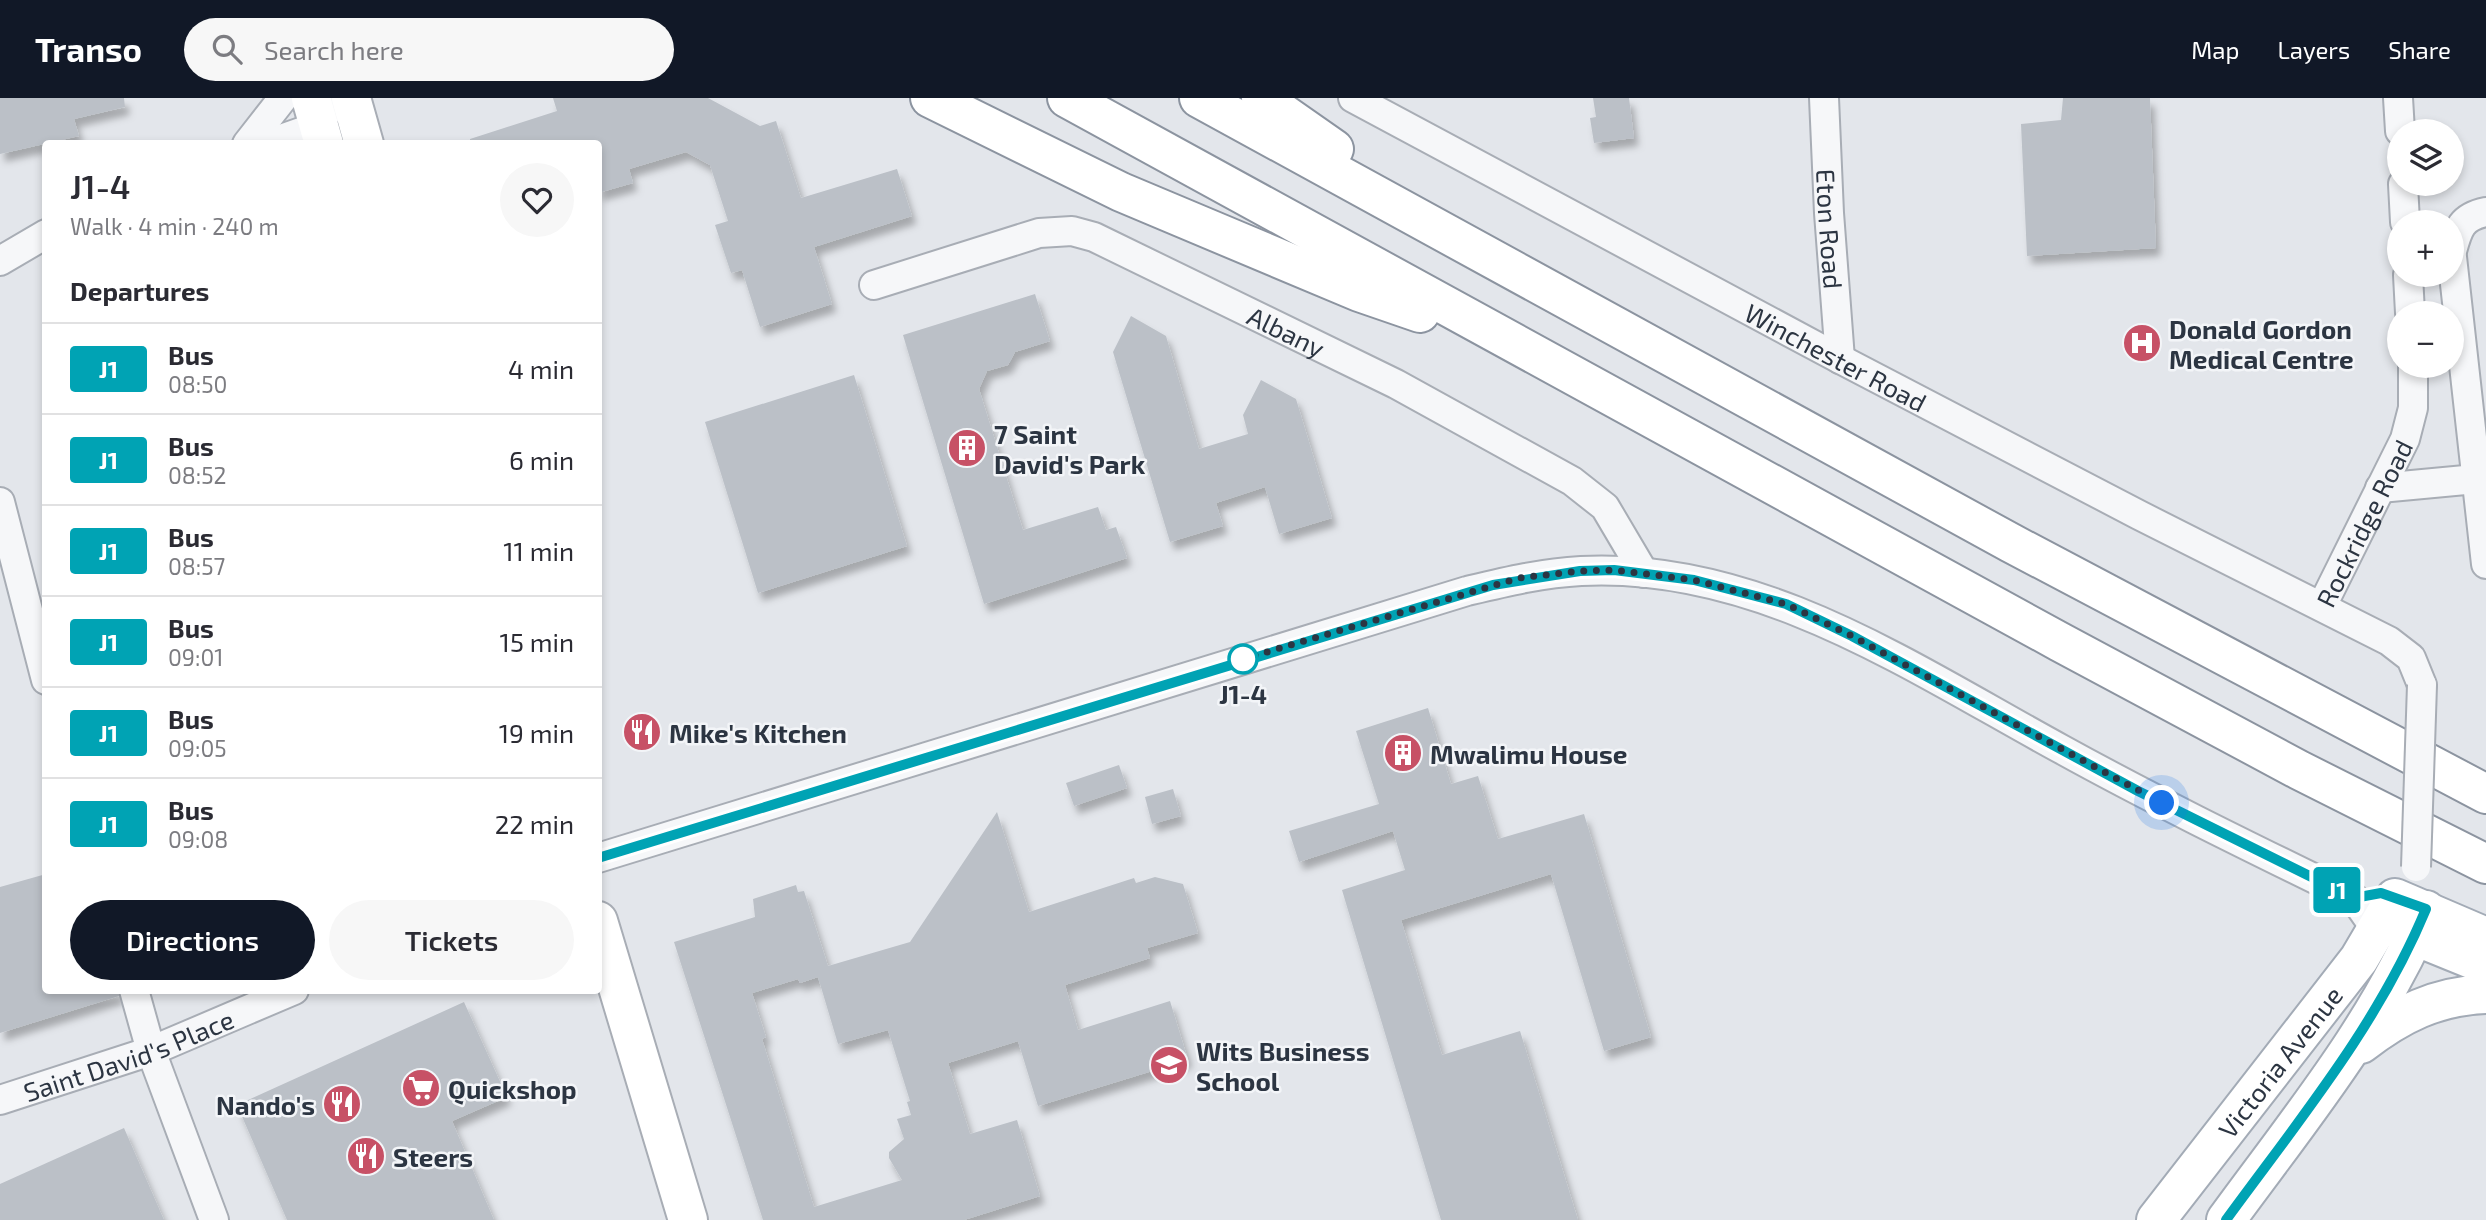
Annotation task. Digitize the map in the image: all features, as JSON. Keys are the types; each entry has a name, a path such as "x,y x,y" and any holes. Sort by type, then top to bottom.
{"main road":[{"path":"351,98 362,140"},
{"path":"930,98 1121,192 1359,292 1402,308 1483,328"},
{"path":"1068,98 1483,328 2120,674 2486,864"},
{"path":"1199,98 2011,543 2486,794"},
{"path":"1261,98 1345,157 1405,211"},
{"path":"2400,902 2486,937"},
{"path":"2400,902 2486,965"},
{"name":"Victoria Avenue","path":"2226,1220 2348,1054 2400,902"},
{"name":"Victoria Avenue","path":"2156,1220 2359,959 2400,902"},
{"path":"602,934 688,1220"},
{"path":"594,994 664,1220"},
{"path":"2348,1054 2416,1009 2460,995 2486,994"}],"street":[{"path":"250,140 283,98"},
{"name":"Winchester Road","path":"1353,98 1840,359 2139,515 2322,606"},
{"name":"Eton Road","path":"1824,98 1840,359"},
{"path":"2398,98 2399,119"},
{"path":"275,140 321,116"},
{"path":"2464,220 2470,215 2486,212"},
{"name":"Albany","path":"874,285 1039,233 1072,231 1094,237 1396,384 1572,481 1605,506 1644,573"},
{"path":"0,235 40,236"},
{"path":"0,261 40,236"},
{"path":"2455,287 2486,564"},
{"name":"Rockridge Road","path":"2400,902 2422,685 2416,667 2404,651 2322,606 2410,423 2413,378"},
{"path":"2380,488 2476,479"},
{"path":"0,502 42,665"},
{"path":"602,857 1467,592 1519,578 1580,571 1644,573 1694,580 1786,604 1852,636 2138,791 2400,902"},
{"path":"135,994 152,1051 214,1220"},
{"name":"Saint David's Place","path":"0,1100 152,1051 286,994"}],"building":[{"path":"0,98 124,98 125,107 74,119 79,136 42,140 42,144 0,154"},
{"path":"553,98 708,98 760,126 776,121 801,198 897,169 912,216 814,247 832,304 760,327 742,270 731,273 715,225 728,221 710,165 686,152 629,169 633,183 602,192 602,140 470,140 557,111"},
{"path":"1593,98 1629,98 1634,138 1594,143 1590,118 1596,117"},
{"path":"2063,98 2150,98 2156,248 2027,256 2021,124 2061,120"},
{"name":"7 Saint David's Park","path":"1035,294 1050,341 1015,352 1008,365 987,371 979,389 1023,530 1098,507 1106,530 1116,527 1127,558 984,604 903,335"},
{"path":"1131,316 1166,336 1199,449 1248,434 1243,415 1261,380 1296,399 1332,518 1279,534 1265,487 1216,503 1223,526 1170,542 1113,352"},
{"path":"854,375 907,546 758,593 705,422"},
{"path":"1428,708 1451,784 1478,776 1498,839 1584,814 1651,1037 1604,1051 1551,874 1401,920 1442,1055 1520,1031 1578,1220 1441,1220 1342,890 1405,870 1393,831 1299,862 1289,831 1379,804 1356,731"},
{"path":"1119,765 1127,788 1074,806 1066,783"},
{"path":"1173,789 1181,816 1152,824 1145,797"},
{"path":"997,812 1029,912 1134,878 1136,883 1155,877 1183,884 1198,933 1147,948 1150,958 1065,985 1078,1030 1170,1001 1188,1060 1038,1106 1018,1041 948,1063 970,1134 1017,1120 1040,1196 964,1220 763,1220 674,942 755,917 753,899 796,885 798,892 804,891 828,966 910,942","holes":["818,977 838,1044 888,1030 910,1101 907,1102 911,1115 897,1119 904,1139 889,1152 889,1158 902,1180 814,1207 762,1039 766,1037 752,993 798,979 800,983"]},
{"path":"42,875 42,994 119,996 0,1033 0,887"},
{"path":"464,1002 507,1097 452,1121 494,1220 287,1220 237,1105"},
{"path":"124,1128 164,1220 0,1220 0,1184"}],"bus line":[{"name":"J1","path":"602,857 1243,659 1519,578 1614,570 1694,580 1739,590 1786,604 1852,636 2138,791 2354,898 2381,893 2426,909 2399,968 2348,1054 2226,1220"}],"place":[{"name":"Donald Gordon Medical Centre","path":"2142,343"},
{"name":"7 Saint David's Park","path":"967,448"},
{"name":"J1-4","path":"1243,659"},
{"name":"Mike's Kitchen","path":"642,732"},
{"name":"Mwalimu House","path":"1403,753"},
{"name":"Wits Business School","path":"1169,1065"},
{"name":"Quickshop","path":"421,1088"},
{"name":"Nando's","path":"342,1104"},
{"name":"Steers","path":"366,1156"}],"route":[{"path":"1243,659 1519,578 1614,570 1694,580 1786,604 1852,636 2162,803"}]}
